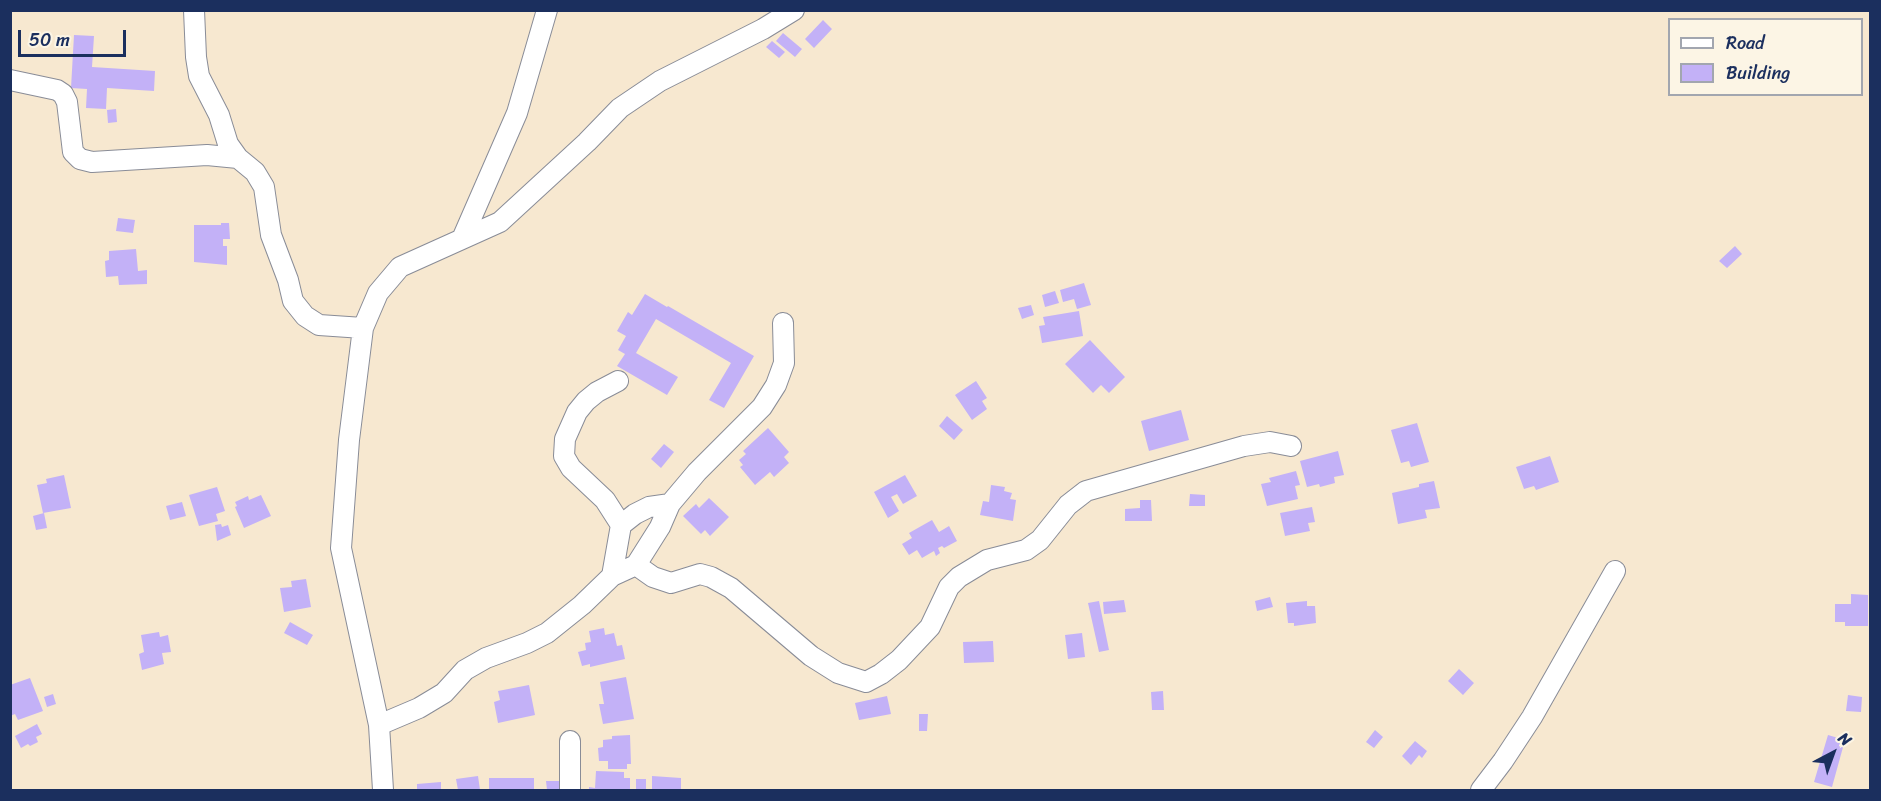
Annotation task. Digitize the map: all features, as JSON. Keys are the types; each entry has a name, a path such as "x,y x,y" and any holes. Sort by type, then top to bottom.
{"street":[{"path":"194,10 195,57 199,76 219,115 228,144 238,158 255,172 264,187 271,235 288,280 293,301 298,310 320,325 363,328"},
{"path":"462,239 517,113 547,10"},
{"path":"383,790 379,725 341,548 363,328 378,293 400,267 500,222 587,142 620,108 660,81 763,29 794,10"},
{"path":"10,80 57,90 63,94 67,102 73,152 80,159 92,162 207,155 238,158"},
{"path":"379,725 428,703 444,693 465,670 486,658 547,633 582,605 612,576 636,565 660,527 670,504 697,472 762,408 776,385 784,363 783,323"},
{"path":"618,381 585,401 577,412 565,439 564,456 571,468 605,500 621,525"},
{"path":"636,565 653,577 671,583 700,574 711,577 731,588 812,656 838,673 866,682 899,660 930,627 949,587 959,577 987,560 1026,549 1040,540 1068,505 1086,491 1244,446 1270,442 1291,446"},
{"path":"612,576 621,525 649,507 670,504"},
{"path":"1481,790 1532,717 1616,571"},
{"path":"570,741 570,790"}],"building":[{"path":"823,20 832,29 814,48 805,39"},
{"path":"783,33 802,49 795,57 776,41"},
{"path":"74,35 94,36 92,67 155,71 154,91 107,88 106,109 86,108 87,89 71,88"},
{"path":"772,41 785,52 779,58 766,47"},
{"path":"116,109 117,122 108,123 107,110"},
{"path":"118,218 135,220 133,233 116,231"},
{"path":"221,223 229,223 230,239 223,239 223,246 227,246 227,265 194,262 194,225 221,225"},
{"path":"1735,246 1742,254 1727,268 1719,261"},
{"path":"136,249 138,271 147,270 147,284 119,285 118,276 106,277 105,261 109,260 109,251"},
{"path":"1084,283 1091,305 1077,309 1074,299 1063,302 1060,290"},
{"path":"1055,291 1059,303 1045,307 1042,295"},
{"path":"645,294 754,356 724,408 709,400 731,363 656,319 636,353 678,377 667,395 617,366 625,354 618,350 626,336 617,331 628,312 632,315"},
{"path":"1031,305 1034,315 1022,319 1018,308"},
{"path":"1079,311 1083,336 1042,343 1039,326 1045,325 1043,317"},
{"path":"1090,340 1125,377 1109,393 1101,385 1093,393 1065,364"},
{"path":"976,381 987,398 982,401 987,409 972,420 955,395"},
{"path":"1181,410 1189,440 1149,451 1141,421"},
{"path":"947,416 963,430 954,440 939,426"},
{"path":"1417,423 1429,462 1411,467 1409,461 1401,463 1391,430"},
{"path":"768,428 789,452 784,457 789,463 774,477 770,472 755,485 740,467 743,465 739,460 746,454 743,451"},
{"path":"664,444 674,452 661,468 651,459"},
{"path":"1338,451 1344,475 1334,477 1335,483 1320,487 1319,484 1307,487 1300,461"},
{"path":"1550,456 1559,482 1536,490 1534,486 1524,489 1516,467"},
{"path":"1296,471 1300,485 1295,486 1298,499 1267,506 1261,484 1271,482 1269,478"},
{"path":"64,475 71,508 43,513 37,485 47,483 46,479"},
{"path":"905,475 917,496 903,504 897,494 891,497 899,511 888,518 874,492"},
{"path":"1434,481 1440,508 1425,510 1427,518 1398,524 1392,493"},
{"path":"991,485 1005,487 1004,491 1012,493 1010,499 1016,500 1013,521 980,515 983,501 989,502"},
{"path":"217,487 225,511 216,514 218,521 199,526 189,495"},
{"path":"1190,494 1205,495 1205,506 1189,506"},
{"path":"261,495 271,516 244,528 235,502 248,496 249,500"},
{"path":"709,498 729,517 710,536 705,530 701,534 683,516 696,504 699,508"},
{"path":"1140,500 1151,500 1152,521 1125,521 1125,509 1140,508"},
{"path":"182,502 186,516 170,520 166,506"},
{"path":"1312,507 1315,522 1308,523 1310,531 1285,536 1280,513"},
{"path":"44,513 47,528 36,530 33,516"},
{"path":"932,520 939,532 949,526 957,541 944,548 942,546 938,548 940,553 936,556 934,551 922,558 917,550 909,555 902,544 912,538 909,533"},
{"path":"221,524 222,527 228,525 231,535 217,541 215,525"},
{"path":"306,579 311,607 284,612 280,588 292,587 291,581"},
{"path":"1851,594 1868,595 1868,626 1845,626 1845,622 1835,622 1835,604 1851,604"},
{"path":"1270,597 1273,607 1257,611 1255,601"},
{"path":"1124,600 1126,612 1104,614 1103,602"},
{"path":"1099,601 1109,650 1099,652 1088,603"},
{"path":"1307,601 1307,606 1315,606 1316,623 1294,626 1294,623 1288,623 1286,603"},
{"path":"290,622 313,635 307,645 284,633"},
{"path":"604,628 605,635 614,633 617,646 622,645 625,659 590,667 590,664 582,666 578,652 586,650 585,643 591,642 589,631"},
{"path":"159,632 160,637 168,635 171,652 162,653 164,664 142,670 139,654 144,652 141,635"},
{"path":"1082,633 1085,657 1068,659 1065,635"},
{"path":"993,641 994,662 964,663 963,642"},
{"path":"1459,669 1474,683 1463,695 1448,681"},
{"path":"626,677 634,719 603,724 599,704 604,704 600,682"},
{"path":"30,678 43,711 18,720 15,714 10,716 10,685"},
{"path":"529,685 535,715 498,723 494,702 500,700 498,691"},
{"path":"1163,691 1164,710 1152,710 1151,692"},
{"path":"53,694 56,704 47,707 44,697"},
{"path":"1848,695 1862,697 1861,712 1846,711"},
{"path":"887,696 891,714 859,720 855,703"},
{"path":"919,714 928,714 927,731 919,731"},
{"path":"37,724 42,734 36,737 38,742 21,748 15,736"},
{"path":"1375,730 1383,737 1374,748 1366,742"},
{"path":"630,735 631,764 627,764 627,769 608,769 608,761 599,761 598,748 603,747 603,740 612,739 612,736"},
{"path":"1828,735 1845,740 1832,787 1814,782"},
{"path":"1415,741 1427,751 1422,758 1419,755 1411,765 1402,756"},
{"path":"596,771 624,772 624,778 630,778 630,790 589,790 589,787 595,788"},
{"path":"478,776 480,790 458,790 456,779"},
{"path":"652,776 681,778 681,790 652,790"},
{"path":"489,778 534,778 534,790 489,790"},
{"path":"636,779 646,779 646,790 636,790"},
{"path":"546,781 559,781 559,790 547,790"},
{"path":"441,782 441,790 417,790 417,784"}]}
